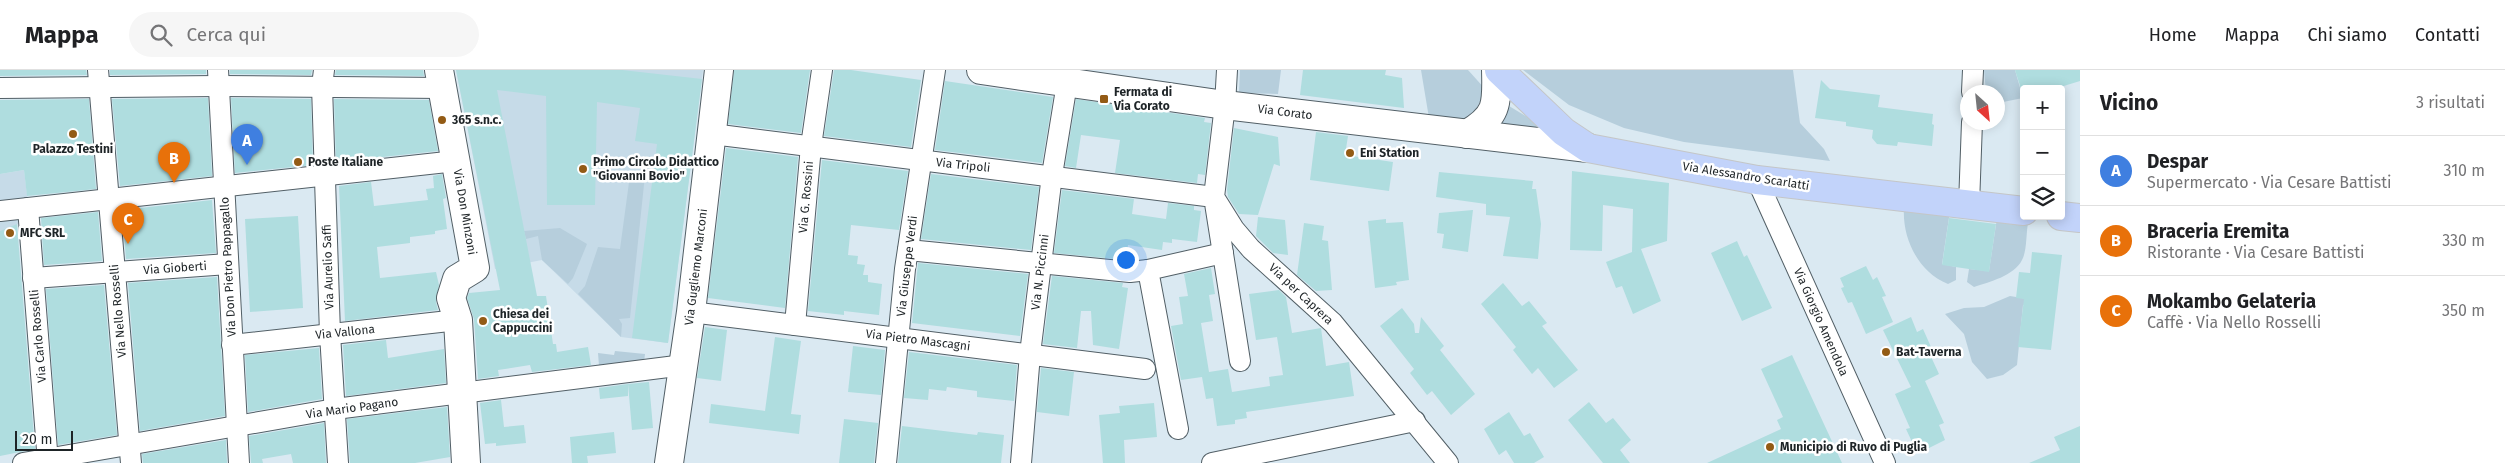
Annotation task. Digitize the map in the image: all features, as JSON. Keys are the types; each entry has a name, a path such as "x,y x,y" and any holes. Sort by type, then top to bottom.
{"main road":[{"name":"Via Gugliemo Marconi","path":"669,463 692,312 719,70"},
{"name":"Via Corato","path":"982,70 1069,76 1225,105 1588,148"},
{"path":"1466,134 1491,116 1497,102 1498,70"},
{"name":"Via Alessandro Scarlatti","path":"1498,70 1564,132 1588,148 1757,180 2020,211"},
{"name":"Via Don Minzoni","path":"440,79 475,268 457,279 452,298 458,320 463,462"},
{"path":"2065,216 2080,218"}],"street":[{"name":"Via G. Rossini","path":"795,325 811,146 822,70"},
{"name":"Via Giuseppe Verdi","path":"886,463 908,250 935,70"},
{"path":"1227,70 1225,105 1214,197 1240,361"},
{"path":"1972,85 1973,70"},
{"name":"Via N. Piccinni","path":"1021,463 1030,354 1052,175 1069,76"},
{"name":"Via Don Pietro Pappagallo","path":"218,78 239,463"},
{"name":"Via Aurelio Saffi","path":"323,78 330,334 338,463"},
{"path":"0,88 99,79 440,79"},
{"name":"Via Nello Rosselli","path":"99,79 130,454"},
{"path":"1969,205 1972,130"},
{"name":"Via Tripoli","path":"712,134 922,161 1052,175 1214,197"},
{"path":"0,211 456,160"},
{"name":"Via Giorgio Amendola","path":"1757,180 1885,463"},
{"name":"Via per Caprera","path":"1214,197 1234,229 1251,249 1333,323 1448,463"},
{"name":"Via Carlo Rosselli","path":"28,208 48,461"},
{"path":"908,250 1041,265 1130,272 1148,270 1223,253"},
{"name":"Via Gioberti","path":"33,278 228,264"},
{"path":"1148,270 1178,430"},
{"name":"Via Pietro Mascagni","path":"692,312 1145,368"},
{"name":"Via Vallona","path":"232,345 458,320"},
{"name":"Via Mario Pagano","path":"23,463 130,454 236,426 334,409 684,365"},
{"path":"1212,463 1414,420"}],"shaded area":[{"name":"Primo Circolo Didattico \"Giovanni Bovio\"","path":"456,70 703,70 668,343 621,337 542,260 495,269"},
{"path":"1240,70 1281,70 1278,94 1239,93"},
{"path":"1421,70 1468,70 1486,90 1469,123 1429,118"},
{"path":"1523,70 1793,70 1800,123 1824,149 1830,161 1684,142 1624,128 1569,105"},
{"path":"1984,70 2015,70 2020,88 2020,99 2005,102 2005,85 1985,85"},
{"path":"1509,106 1549,130 1492,132"},
{"path":"24,170 28,202 18,224 0,232 0,174"},
{"path":"630,175 645,175 630,318 619,319 622,324 621,337 578,294 585,286 598,247 620,249"},
{"path":"1904,208 1950,211 1942,264 1956,267 1956,280 1948,284 1937,279 1920,263 1909,242 1904,219"},
{"path":"1997,218 2028,223 2024,256 2018,266 2007,274 1974,287 1967,282 1969,269 1989,271"},
{"path":"560,228 587,244 573,278 568,284 542,260 538,236 526,239 524,231"},
{"path":"2010,296 2040,301 2023,305 2017,365 2003,375 1987,379 1972,362 1964,334 1945,314 1964,308 1984,307"},
{"path":"615,351 645,354 644,362 599,366 598,353 614,355"}],"building":[{"path":"0,70 86,70 87,75 0,76"},
{"path":"110,70 206,70 206,74 110,75"},
{"path":"230,70 312,70 311,75 230,74"},
{"path":"336,70 423,70 424,76 335,75"},
{"path":"456,70 622,70 702,79 668,343 632,338 657,144 635,141 640,108 597,102 595,205 547,205 546,96 497,90 537,296 546,296 553,344 556,344 557,352 588,347 591,365 532,372 530,365 498,370 499,376 478,379 474,319 467,298 469,293 500,290"},
{"path":"734,70 810,70 801,133 728,124"},
{"path":"834,70 851,70 921,80 911,147 824,136"},
{"path":"1303,70 1386,70 1385,75 1402,78 1404,108 1300,95"},
{"path":"2015,70 2080,70 2080,81 2065,86 2020,86"},
{"path":"1821,80 1830,89 1880,95 1878,107 1933,114 1932,146 1898,142 1897,146 1877,144 1872,138 1873,130 1846,126 1846,122 1815,118"},
{"path":"945,81 1053,97 1042,163 935,150"},
{"path":"208,98 212,176 120,186 112,99"},
{"path":"231,98 311,99 313,165 235,173"},
{"name":"Palazzo Testini","path":"89,99 96,189 27,196 24,170 0,174 0,100"},
{"path":"334,99 429,100 438,151 336,162"},
{"path":"1076,99 1205,118 1204,122 1211,123 1205,175 1198,174 1197,183 1115,173 1120,140 1081,135 1076,168 1065,166"},
{"path":"1234,128 1278,137 1280,166 1274,164 1258,215 1239,214 1228,197 1227,190"},
{"path":"1316,132 1348,136 1345,155 1393,162 1389,191 1310,180"},
{"path":"726,148 798,157 785,308 708,298"},
{"path":"822,160 908,171 899,230 851,225 848,255 858,256 857,264 865,265 863,275 868,275 868,282 882,284 879,315 844,311 844,315 808,311"},
{"path":"1572,171 1669,183 1667,241 1641,249 1661,301 1633,314 1622,286 1616,288 1606,262 1640,249 1632,252 1633,209 1603,205 1602,251 1570,250"},
{"path":"1439,172 1533,181 1532,189 1536,189 1541,224 1538,259 1503,256 1510,217 1486,215 1486,204 1436,197"},
{"path":"442,174 446,198 443,199 447,229 435,231 435,234 410,237 410,243 377,247 380,278 436,272 439,285 436,302 438,310 345,321 339,186 371,182 374,206 428,200 426,189 434,188 433,176"},
{"path":"931,174 1039,187 1031,250 921,239"},
{"path":"1062,190 1134,199 1132,214 1166,219 1168,203 1194,206 1194,210 1201,211 1197,242 1172,239 1172,243 1163,242 1162,250 1128,245 1126,260 1054,253"},
{"path":"212,200 216,253 126,259 122,210"},
{"path":"1473,210 1468,252 1442,248 1444,234 1437,233 1439,213"},
{"path":"98,212 102,261 44,265 41,218"},
{"path":"298,216 303,308 250,312 245,219"},
{"path":"1258,217 1285,220 1288,255 1273,253 1256,236"},
{"path":"1949,218 1996,224 1989,272 1942,265"},
{"path":"1386,219 1386,223 1403,222 1409,280 1396,282 1397,285 1375,288 1368,221"},
{"path":"1304,223 1324,226 1322,240 1328,241 1332,290 1316,291 1297,275"},
{"path":"17,224 35,449 0,456 0,231"},
{"path":"1737,241 1744,257 1747,255 1772,308 1742,321 1711,253"},
{"path":"2032,252 2062,255 2051,350 2018,347 2024,299 2016,298 2019,272 2030,273"},
{"path":"918,263 1028,274 1020,336 912,323"},
{"path":"1866,266 1873,280 1877,277 1886,296 1882,297 1893,322 1866,334 1852,302 1848,303 1841,288 1844,287 1840,278"},
{"path":"1211,268 1215,294 1209,295 1213,321 1201,323 1209,372 1228,369 1232,392 1270,386 1269,377 1283,375 1277,337 1256,340 1249,294 1279,290 1286,297 1292,333 1321,328 1326,366 1349,362 1354,396 1246,412 1247,418 1235,420 1235,424 1217,426 1213,398 1206,399 1202,377 1181,380 1171,326 1183,324 1179,297 1188,296 1184,274"},
{"path":"1052,276 1123,283 1122,287 1128,288 1119,349 1093,345 1091,311 1081,311 1077,348 1043,344"},
{"path":"217,277 225,416 140,431 128,283"},
{"path":"1503,283 1522,306 1529,301 1547,323 1542,326 1578,370 1554,388 1538,368 1532,374 1513,350 1516,347 1481,304"},
{"path":"104,285 117,435 58,445 46,289"},
{"path":"1402,308 1414,324 1415,333 1419,333 1421,317 1444,346 1440,350 1475,394 1451,415 1432,391 1427,395 1410,373 1414,369 1380,326"},
{"path":"1911,317 1917,332 1923,329 1931,347 1927,348 1939,374 1925,381 1944,423 1939,425 1945,440 1921,452 1916,442 1913,444 1906,429 1910,428 1895,394 1911,387 1883,330"},
{"path":"705,327 727,330 721,381 697,378"},
{"path":"775,337 801,341 791,414 801,415 799,434 709,423 711,404 765,411"},
{"path":"386,340 388,358 444,349 446,383 346,396 343,345"},
{"path":"853,346 885,350 881,395 848,392"},
{"path":"319,348 322,399 248,412 245,355"},
{"path":"909,352 1017,365 1014,401 977,397 977,391 947,387 946,391 929,389 928,400 904,398"},
{"path":"1792,355 1842,463 1707,463 1781,429 1777,420 1783,417 1761,369"},
{"path":"1041,368 1074,372 1069,416 1037,412"},
{"path":"649,382 653,428 632,430 628,384"},
{"path":"628,384 628,396 600,399 599,388"},
{"path":"501,400 504,427 524,425 526,443 496,446 496,443 485,444 480,403"},
{"path":"1589,402 1606,423 1613,418 1631,440 1620,450 1630,463 1603,463 1568,420"},
{"path":"1154,403 1157,437 1124,440 1125,463 1103,463 1099,415 1120,413 1119,406"},
{"path":"447,407 450,457 415,463 350,463 347,419"},
{"path":"1509,412 1524,436 1530,433 1544,457 1534,463 1514,463 1506,450 1499,455 1484,429"},
{"path":"844,419 878,423 874,463 839,463"},
{"path":"324,423 326,463 293,463 291,454 262,459 263,463 251,463 249,436"},
{"path":"902,426 977,435 978,432 1004,435 1001,463 898,463"},
{"path":"2080,426 2080,463 2029,463 2060,450 2054,437"},
{"path":"614,432 616,453 587,456 588,463 572,463 570,437"},
{"path":"226,440 227,463 143,463 142,454"}],"place":[{"name":"Fermata di Via Corato","path":"1104,99"},
{"name":"365 s.n.c.","path":"442,120"},
{"name":"Palazzo Testini","path":"73,134"},
{"name":"Eni Station","path":"1350,153"},
{"name":"Poste Italiane","path":"298,162"},
{"name":"Despar","path":"247,165"},
{"name":"Primo Circolo Didattico \"Giovanni Bovio\"","path":"583,169"},
{"name":"Braceria Eremita","path":"174,183"},
{"name":"MFC SRL","path":"10,233"},
{"name":"Mokambo Gelateria","path":"128,244"},
{"name":"Chiesa dei Cappuccini","path":"483,321"},
{"name":"Bat-Taverna","path":"1886,352"},
{"name":"Municipio di Ruvo di Puglia","path":"1770,447"}]}
